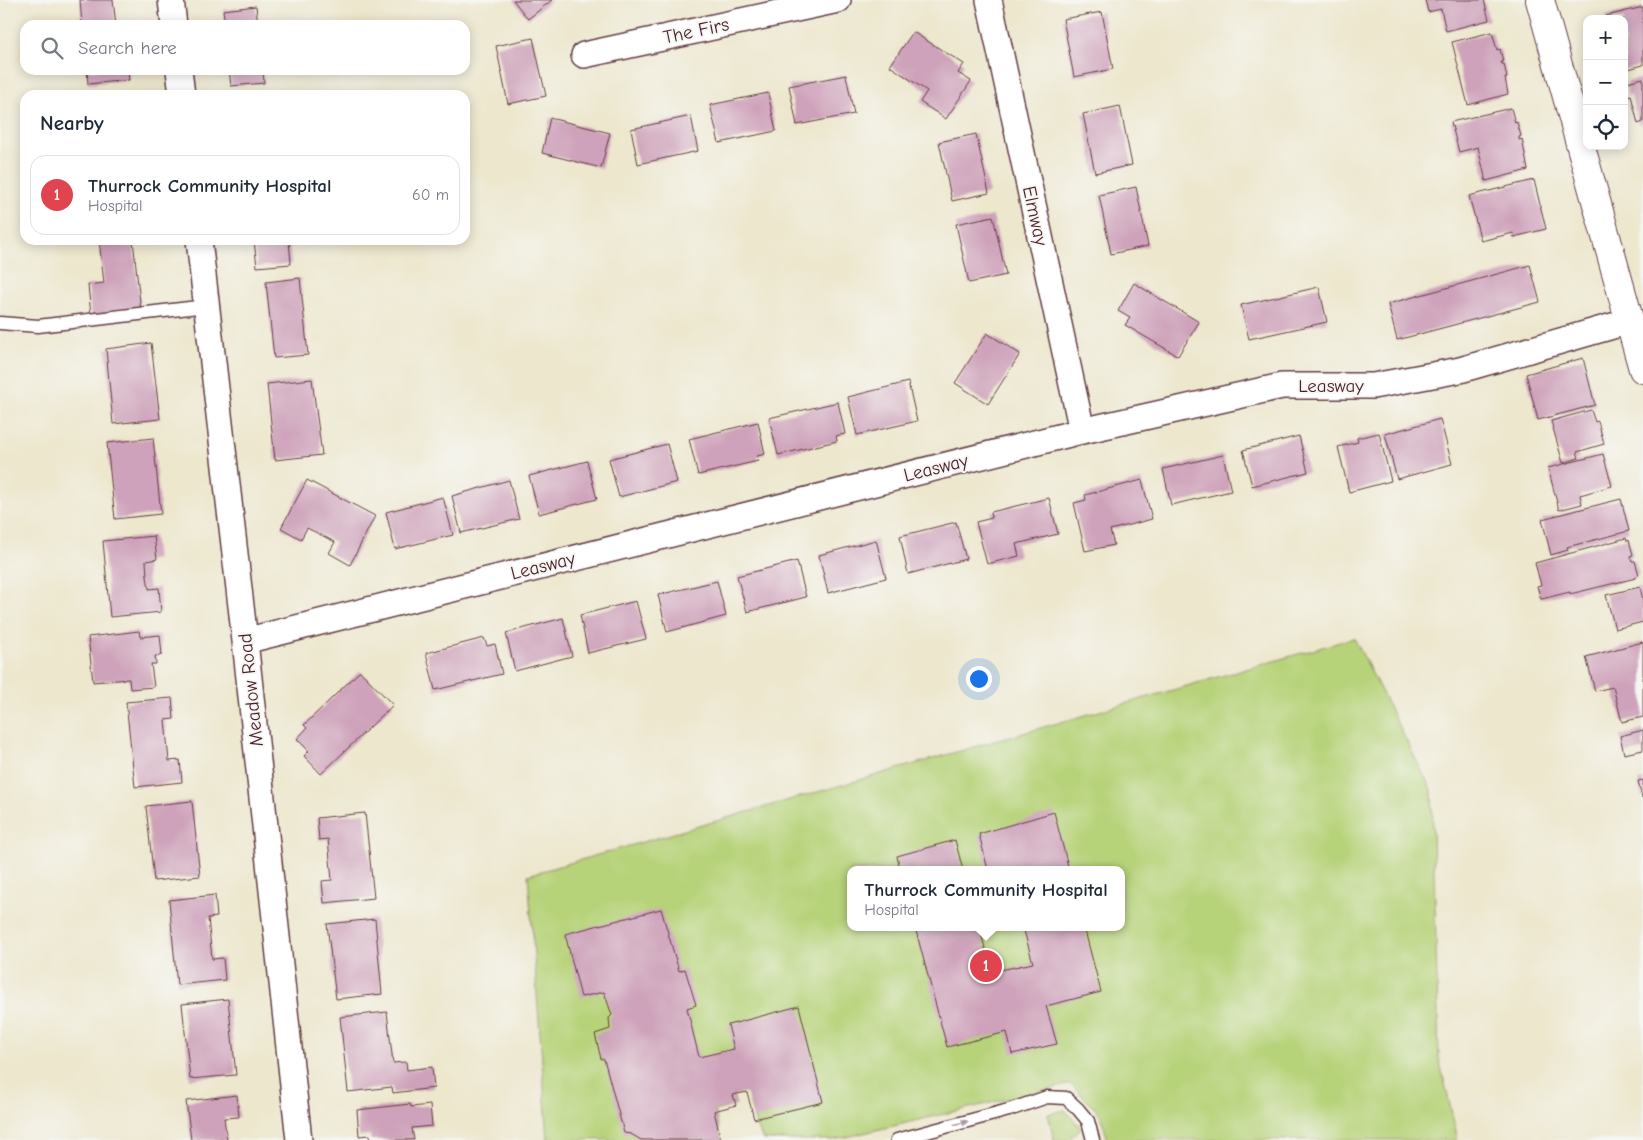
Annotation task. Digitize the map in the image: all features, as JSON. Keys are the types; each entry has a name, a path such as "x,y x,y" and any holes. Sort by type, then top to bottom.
{"street":[{"path":"171,0 173,20"},
{"name":"The Firs","path":"584,55 838,0"},
{"name":"Elmway","path":"989,0 1082,431"},
{"path":"1540,0 1643,369"},
{"path":"180,75 181,90"},
{"name":"Meadow Road","path":"200,245 299,1140"},
{"name":"Leasway","path":"245,641 1082,431 1282,386 1374,386 1460,370 1630,321"}],"lane":[{"path":"0,323 38,326 206,306"},
{"path":"897,1140 1009,1110 1047,1097 1066,1098 1078,1108 1088,1121 1093,1140"}],"green space":[{"path":"1354,638 1432,791 1439,1058 1458,1140 1108,1140 1100,1114 1071,1084 834,1140 763,1140 754,1119 747,1092 733,1095 736,1105 715,1111 721,1140 548,1140 528,875"},
{"path":"1065,1110 1081,1128 1069,1140 1054,1140 1048,1114"}],"building":[{"path":"80,0 113,0 115,20 82,20"},
{"path":"513,0 552,0 528,19"},
{"path":"1425,0 1484,0 1489,20 1446,31 1441,9 1428,12"},
{"path":"256,6 257,20 224,20 223,10"},
{"path":"1643,7 1643,65 1628,69 1628,15 1610,15"},
{"path":"1102,12 1113,69 1074,77 1063,19"},
{"path":"913,32 964,64 958,73 971,81 946,119 920,102 927,91 890,66"},
{"path":"1492,32 1497,50 1500,49 1503,62 1501,62 1504,64 1508,94 1468,105 1452,42"},
{"path":"533,38 546,96 508,104 496,46"},
{"path":"87,75 128,75 129,80 88,84"},
{"path":"230,75 263,75 264,83 231,86"},
{"path":"846,75 854,114 797,125 789,86"},
{"path":"1643,78 1643,122 1638,124 1631,95 1628,96 1628,82"},
{"path":"768,93 776,131 719,143 710,105"},
{"path":"1120,106 1132,165 1095,173 1083,114"},
{"path":"1511,108 1521,136 1519,140 1522,139 1528,170 1486,181 1478,147 1459,152 1451,122"},
{"path":"691,116 698,151 638,164 631,129"},
{"path":"550,118 610,133 601,168 542,153"},
{"path":"976,134 989,193 952,201 939,142"},
{"path":"1534,180 1546,229 1514,237 1513,233 1481,241 1469,196"},
{"path":"1136,187 1148,246 1111,254 1099,195"},
{"path":"993,216 1006,275 969,283 956,224"},
{"path":"100,245 134,245 141,311 91,316 88,285 104,283"},
{"path":"255,245 289,245 291,264 257,267"},
{"path":"1530,265 1540,302 1397,340 1388,304"},
{"path":"300,278 308,355 274,358 266,282"},
{"path":"1134,283 1199,322 1178,356 1125,325 1130,318 1118,311"},
{"path":"1319,287 1327,322 1249,339 1241,305"},
{"path":"987,333 1020,354 988,404 955,383"},
{"path":"151,343 160,419 113,424 106,349"},
{"path":"1583,358 1595,405 1538,420 1526,374"},
{"path":"312,379 322,455 275,460 267,384"},
{"path":"908,382 917,421 857,435 848,397"},
{"path":"838,402 845,434 836,436 837,441 778,455 769,418"},
{"path":"1591,410 1595,422 1598,421 1604,444 1577,452 1579,458 1563,463 1551,421"},
{"path":"1440,419 1452,464 1397,479 1385,434"},
{"path":"758,422 765,454 757,456 758,461 698,475 689,439"},
{"path":"1379,433 1391,481 1349,492 1338,447 1358,442 1357,438"},
{"path":"1299,436 1308,472 1252,486 1243,450"},
{"path":"153,438 161,514 115,519 107,443"},
{"path":"667,444 677,482 619,497 609,459"},
{"path":"1603,454 1612,486 1580,495 1582,504 1559,510 1548,468"},
{"path":"1223,455 1231,491 1171,505 1163,469"},
{"path":"587,461 597,499 539,514 529,476"},
{"path":"307,480 375,516 350,565 329,553 335,542 307,528 301,539 281,528"},
{"path":"509,480 519,519 461,533 452,496"},
{"path":"1142,480 1152,519 1110,530 1114,545 1085,551 1074,503 1086,500 1085,495"},
{"path":"443,497 453,535 395,549 386,512"},
{"path":"1049,498 1058,534 1016,544 1019,556 987,564 976,522 992,518 991,512"},
{"path":"1621,499 1629,531 1567,547 1568,550 1551,555 1542,519"},
{"path":"956,522 966,559 908,574 900,536"},
{"path":"154,536 157,559 146,561 147,576 149,589 159,588 161,612 110,617 103,541"},
{"path":"1626,538 1627,541 1629,540 1633,555 1630,556 1632,561 1635,561 1639,575 1636,578 1541,599 1537,586 1541,585 1535,563"},
{"path":"876,540 886,578 828,593 819,555"},
{"path":"797,561 806,597 747,612 737,576"},
{"path":"717,581 726,616 667,632 658,595"},
{"path":"1640,587 1643,600 1643,622 1615,629 1606,595"},
{"path":"636,601 646,639 588,653 580,615"},
{"path":"563,618 572,656 515,671 506,633"},
{"path":"139,631 140,637 160,635 162,655 155,656 156,664 151,664 154,687 130,689 129,679 93,682 88,637"},
{"path":"484,638 487,646 495,644 502,674 435,690 426,653"},
{"path":"1643,642 1643,717 1622,722 1613,687 1595,691 1586,657"},
{"path":"360,671 393,705 321,774 304,756 309,751 297,739 307,728 304,725"},
{"path":"172,698 174,719 165,720 169,761 180,760 182,782 135,787 126,702"},
{"path":"1643,730 1643,750 1624,754 1620,736"},
{"path":"1643,780 1643,797 1642,798 1638,781"},
{"path":"192,801 200,876 154,881 146,806"},
{"path":"1054,812 1068,866 987,866 979,834"},
{"path":"365,813 374,898 324,903 322,881 332,880 328,839 319,840 317,818"},
{"path":"955,840 962,866 899,866 897,856"},
{"path":"215,895 217,917 208,918 212,959 223,958 225,980 177,985 169,900"},
{"path":"661,909 679,971 685,969 696,1005 687,1008 699,1057 734,1049 728,1025 799,1006 823,1102 754,1119 747,1092 733,1095 736,1105 714,1111 721,1140 641,1140 631,1134 624,1133 604,1059 601,1059 595,1034 610,1029 609,1018 612,1015 604,992 581,997 565,934"},
{"path":"375,919 382,994 336,999 327,924"},
{"path":"916,931 980,931 992,972 1033,963 1024,931 1085,931 1101,992 1046,1006 1057,1044 1012,1054 1007,1032 947,1047"},
{"path":"228,999 236,1075 190,1079 182,1004"},
{"path":"387,1012 393,1063 406,1062 407,1070 432,1067 434,1088 393,1093 392,1087 348,1092 340,1017"},
{"path":"237,1095 239,1117 224,1118 227,1140 191,1140 186,1101"},
{"path":"410,1104 411,1107 430,1105 432,1126 412,1128 414,1140 371,1140 370,1135 359,1136 357,1110"}],"place":[{"name":"Thurrock Community Hospital","path":"986,966"}]}
